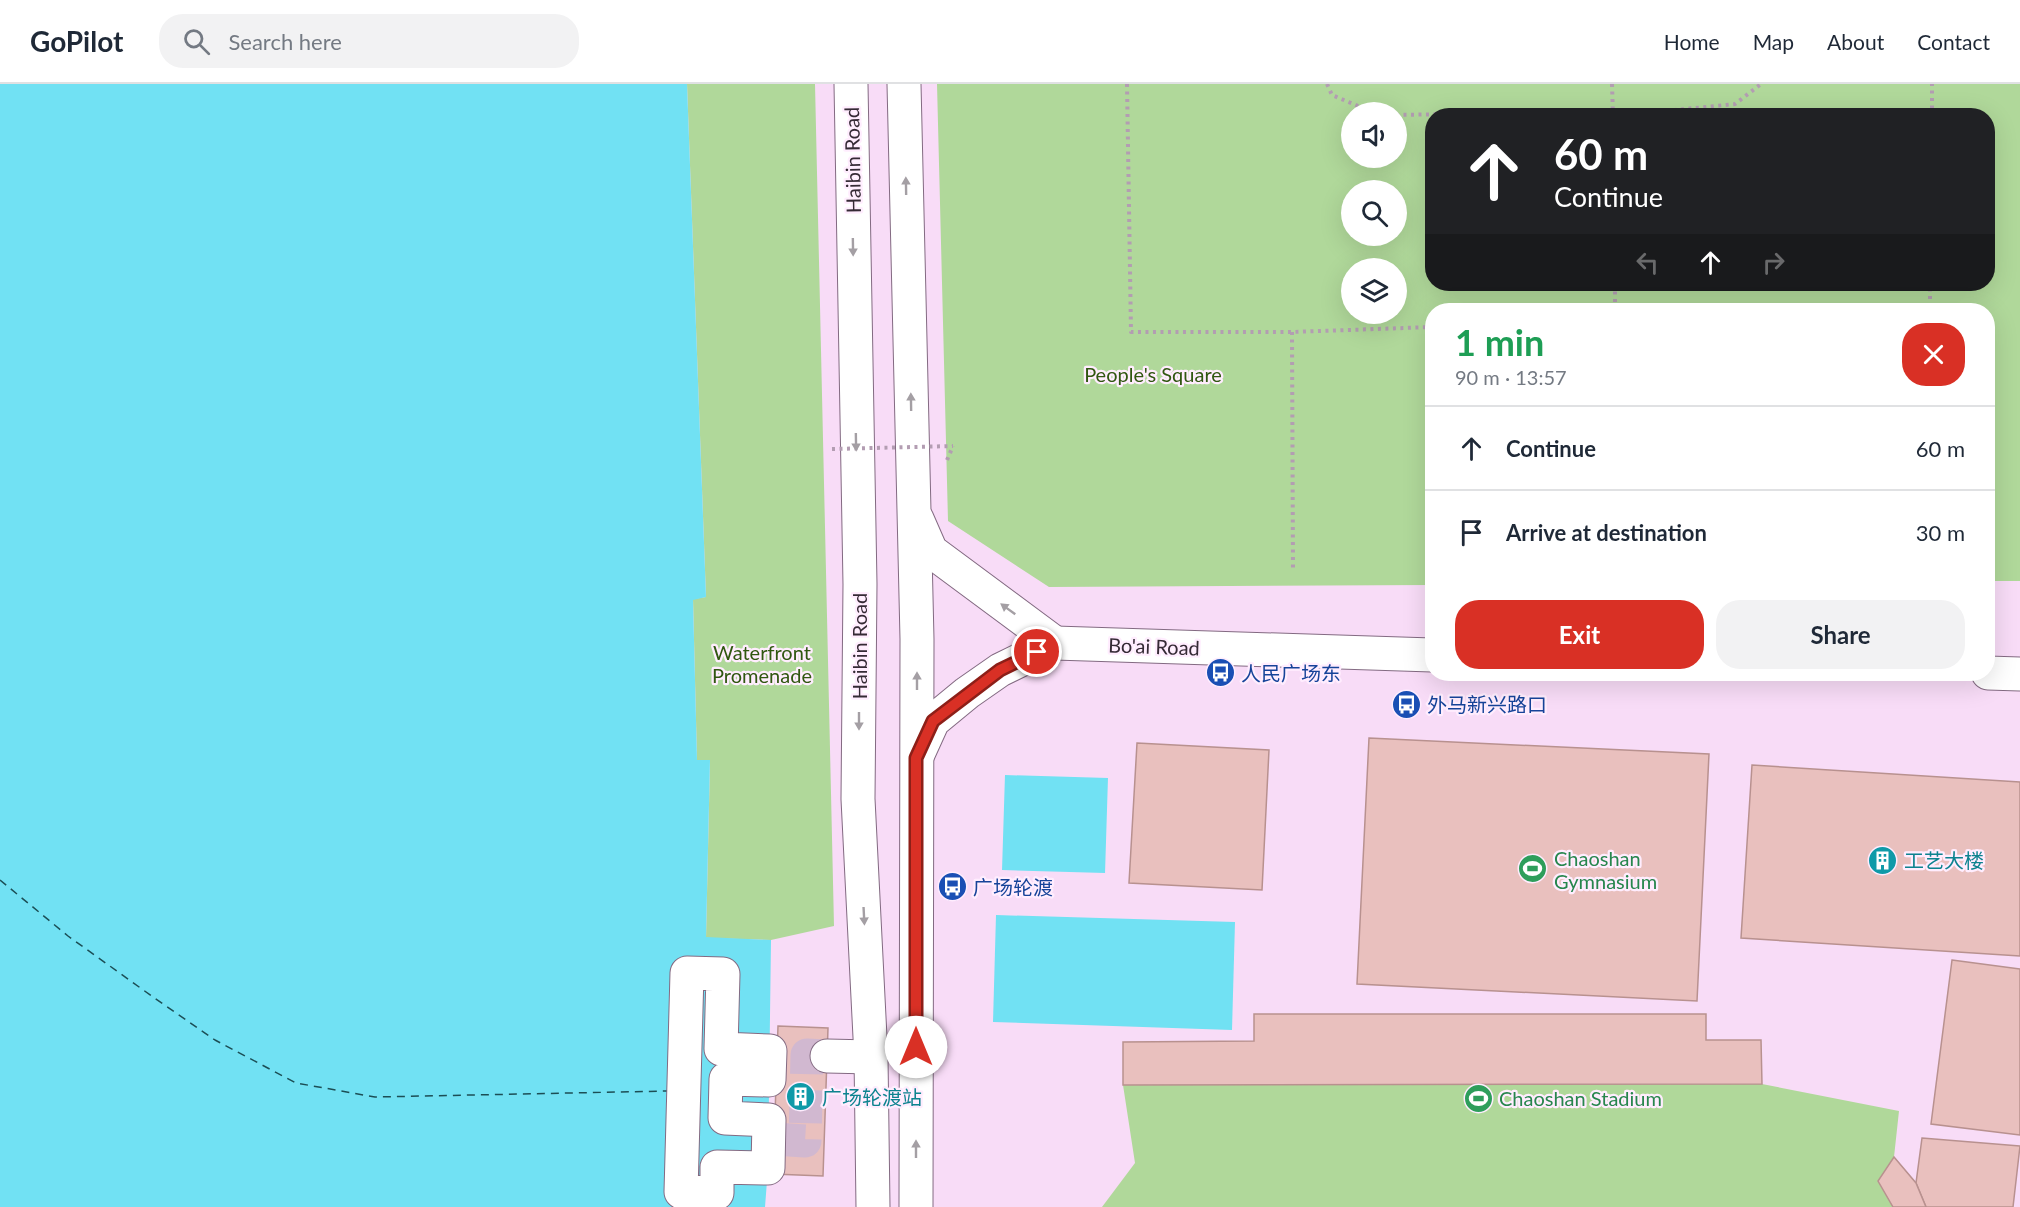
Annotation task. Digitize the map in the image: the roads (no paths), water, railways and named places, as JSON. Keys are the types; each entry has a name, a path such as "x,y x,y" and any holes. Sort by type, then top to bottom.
{"main road":[{"name":"Haibin Road","path":"851,84 860,584 858,799 871,1058 873,1207"},
{"path":"904,84 914,511 916,1207"},
{"path":"914,511 931,551 1055,644 1000,670 933,721 916,758"},
{"name":"Bo'ai Road","path":"1055,644 1425,655"},
{"path":"1995,673 2020,674"},
{"path":"687,973 723,974 721,1049 770,1051 769,1080 726,1079 725,1118 769,1120 771,1138 768,1168 717,1167 717,1193 681,1192 687,973"},
{"path":"827,1056 871,1058"}],"water":[{"path":"0,84 687,84 706,597 693,600 697,760 710,760 706,937 771,940 768,1168 765,1207 0,1207"},
{"path":"1005,775 1108,778 1105,873 1002,870"},
{"path":"996,915 1235,922 1232,1030 993,1022"}],"tunnel":[{"path":"774,1139 805,1141 807,1055 827,1056"}],"place":[{"name":"人民广场东","path":"1220,673"},
{"name":"外马新兴路口","path":"1406,704"},
{"name":"工艺大楼","path":"1883,860"},
{"name":"Chaoshan Gymnasium","path":"1533,869"},
{"name":"广场轮渡","path":"952,887"},
{"name":"广场轮渡站","path":"801,1097"},
{"name":"Chaoshan Stadium","path":"1478,1098"}],"park label":[{"name":"People's Square","path":"1153,374"},
{"name":"Waterfront Promenade","path":"762,664"}]}
